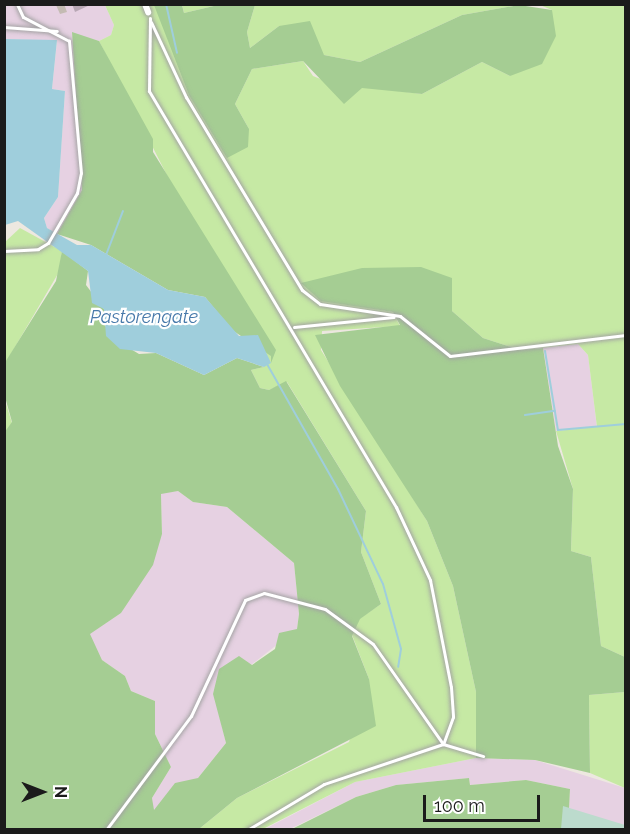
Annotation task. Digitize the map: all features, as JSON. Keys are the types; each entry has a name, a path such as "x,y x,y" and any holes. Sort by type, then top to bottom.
{"street":[{"path":"146,4 149,15"}],"lane":[{"path":"4,250 38,249 48,243 77,193 81,173 69,41 59,31 23,17 17,4"},
{"path":"149,15 186,97 302,290 320,304 400,316 450,356 626,335"},
{"path":"149,15 149,91 294,327 396,507 430,580 451,687 453,717 443,744"},
{"path":"4,27 59,31"},
{"path":"294,327 400,316"},
{"path":"106,830 191,716 245,600 252,596 280,595 325,609 373,644 443,744"},
{"path":"247,830 324,784 443,744 483,756"}],"shaded area":[{"path":"5,5 105,5 114,25 111,35 99,41 72,33 82,190 57,234 47,228 44,218 58,197 65,91 52,89 57,41 5,39"},
{"path":"578,344 588,355 597,428 556,431 543,348"},
{"path":"178,491 193,502 227,507 294,563 299,614 297,629 214,694 226,743 198,778 153,811 152,798 171,767 155,734 155,701 131,691 125,676 102,660 89,634 121,613 162,534 161,493"},
{"path":"476,758 535,760 625,788 625,829 568,829 570,789 526,780 470,785 469,778 396,785 356,797 290,829 263,830 355,782"}],"green space":[{"path":"182,4 218,5 184,13"},
{"path":"105,5 154,5 249,129 235,104 252,69 303,61 313,76 328,82 422,94 482,62 510,76 552,10 540,5 625,5 625,657 601,646 591,557 571,551 573,489 556,431 597,427 588,355 578,344 520,350 483,338 452,311 359,306 393,312 400,326 322,331 321,350 427,521 453,586 476,692 476,758 355,782 263,829 199,829 237,798 349,742 369,679 352,635 359,619 381,604 361,552 366,511 287,382 269,390 260,388 251,370 264,367 99,41 111,35 114,25"},
{"path":"154,5 182,5 184,13 218,5 255,5 247,32 250,48 279,26 310,21 324,55 360,62 462,15 519,5 552,10 556,36 542,64 510,76 482,62 422,94 362,88 344,104 303,61 252,69 235,104 249,129 248,147 227,158 189,95"},
{"path":"255,5 519,5 462,15 360,62 324,55 279,26 250,48 247,32"},
{"path":"72,32 99,41 153,139 153,152 276,350 271,363 271,356 232,330 205,297 168,290 91,245 57,234 82,190"},
{"path":"20,228 62,251 59,272 5,364 5,242"},
{"path":"62,251 88,271 86,285 104,309 104,324 114,339 139,354 156,353 204,375 237,358 264,367 251,370 260,388 269,390 286,381 366,511 361,552 381,604 360,619 352,636 369,679 376,726 237,798 199,829 5,829 4,433 12,422 5,397 4,364 56,281","holes":["178,491 193,502 227,507 294,563 299,614 297,629 279,633 275,649 252,665 239,656 219,669 213,694 226,743 198,778 175,783 154,810 152,798 171,767 155,734 155,701 131,691 125,676 102,660 90,634 121,613 153,565 162,534 161,494"]},
{"path":"421,267 452,278 452,311 483,338 520,350 543,348 558,446 573,489 571,551 591,557 601,646 625,657 625,692 589,695 590,773 535,760 476,758 476,692 453,586 427,521 340,386 315,335 400,325 393,312 321,301 301,283 362,268"},
{"path":"4,397 12,423 5,433 4,433"},
{"path":"625,692 625,788 590,773 589,695"},
{"path":"469,778 470,785 526,780 570,789 568,829 290,830 356,797 396,785"},
{"path":"563,806 625,825 625,829 561,829"}],"water":[{"name":"Pastorengate","path":"5,39 57,40 52,89 65,91 58,197 44,218 47,228 77,245 91,245 168,290 205,297 239,336 258,335 271,363 264,367 237,358 204,375 156,353 120,349 106,336 104,309 92,303 88,271 18,221 5,225"}],"building":[{"path":"64,4 67,12 60,14 56,5"}],"waterway":[{"path":"166,4 177,53"},
{"path":"106,255 123,211"},
{"path":"545,351 558,430 626,424"},
{"path":"267,364 338,489 383,584 401,649 398,667"},
{"path":"525,415 555,411"}]}
